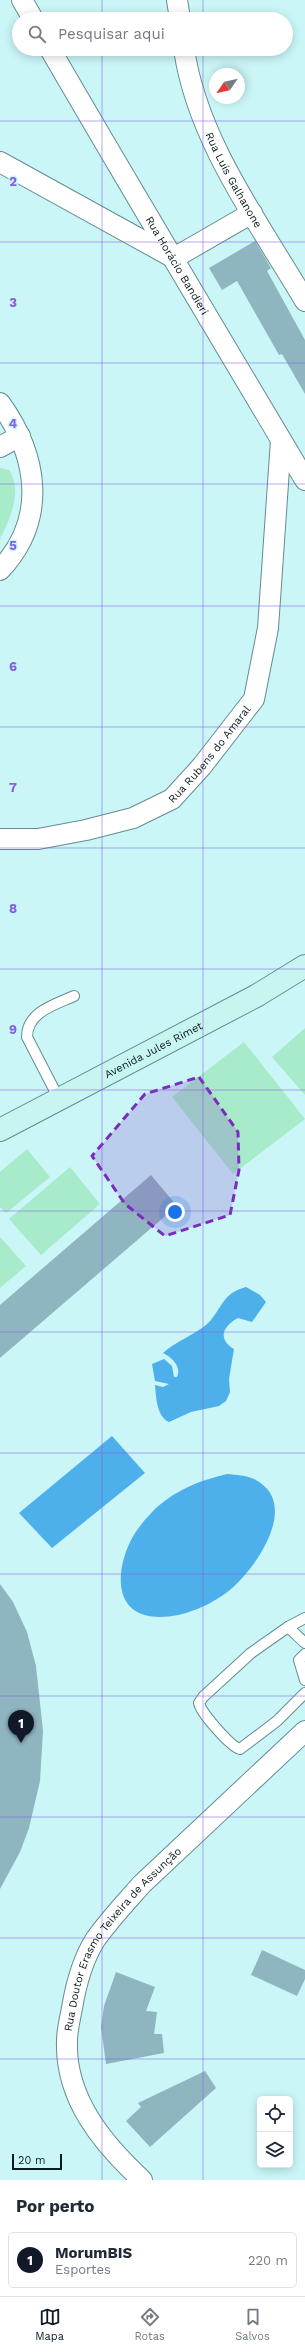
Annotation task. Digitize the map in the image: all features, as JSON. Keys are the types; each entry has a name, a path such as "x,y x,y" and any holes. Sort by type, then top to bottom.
{"street":[{"path":"22,0 29,12"},
{"path":"177,0 179,12"},
{"name":"Rua Horácio Bandieri","path":"54,56 132,191 174,258 305,480"},
{"name":"Rua Luís Galhanone","path":"185,56 190,79 208,130 252,213 305,301"},
{"path":"0,162 174,258 252,213"},
{"path":"0,403 20,436 29,456 33,477 33,502 23,534 8,561 0,570"},
{"path":"0,446 20,436"},
{"name":"Rua Rubens do Amaral","path":"0,839 38,838 86,830 133,818 172,799 202,766 254,699 268,628 281,440"},
{"name":"Avenida Jules Rimet","path":"0,1130 256,996 305,966"},
{"name":"Rua Doutor Erasmo Teixeira de Assunção","path":"142,2180 118,2158 98,2134 80,2105 69,2068 67,2040 80,1970 95,1940 120,1908 142,1884 305,1731"}],"lane":[{"path":"59,1099 27,1036 27,1026 34,1016 74,996"},
{"path":"305,1618 288,1627 256,1649 203,1697 200,1706 235,1748 243,1749 282,1717 305,1693"},
{"path":"288,1627 305,1643"},
{"path":"305,1654 299,1660 305,1680"}],"highlighted area":[{"path":"199,1077 238,1132 239,1170 230,1215 165,1236 125,1204 92,1156 145,1094"}],"green space":[{"path":"0,468 9,470 13,478 15,496 14,505 8,523 0,539"},
{"path":"305,1028 305,1095 272,1057"},
{"path":"244,1042 305,1119 233,1174 172,1097"},
{"path":"27,1149 50,1177 6,1213 0,1207 0,1172"},
{"path":"70,1167 100,1204 41,1255 9,1219"},
{"path":"0,1237 26,1266 0,1288"}],"water":[{"path":"246,1287 260,1295 266,1302 252,1322 238,1318 229,1325 224,1333 225,1341 234,1349 229,1379 230,1392 226,1401 219,1406 191,1412 169,1422 165,1420 160,1412 155,1385 163,1387 169,1384 155,1381 152,1364 164,1359 172,1366 174,1377 177,1377 178,1369 175,1362 163,1353 206,1325 228,1296"},
{"path":"112,1436 145,1473 52,1548 19,1513"},
{"path":"227,1474 254,1479 268,1490 274,1503 274,1519 270,1535 262,1552 251,1567 230,1590 214,1601 197,1609 178,1615 160,1617 145,1615 133,1609 126,1601 122,1590 121,1578 122,1566 126,1552 136,1531 157,1507 173,1495 199,1482"}],"building":[{"path":"255,241 271,268 267,271 305,340 305,394 282,354 279,355 237,281 222,290 209,268"},
{"path":"151,1175 177,1206 0,1358 0,1305"},
{"path":"0,1584 13,1602 27,1632 36,1666 43,1731 40,1781 29,1828 20,1852 0,1889"},
{"path":"262,1950 305,1970 305,1979 297,1996 251,1975"},
{"path":"116,1972 155,1987 146,2011 157,2012 154,2034 162,2034 164,2053 106,2064 101,2027 104,2006"},
{"path":"205,2071 216,2088 150,2147 126,2121 141,2107 138,2103"}],"place":[{"name":"MorumBIS","path":"21,1743"}]}
